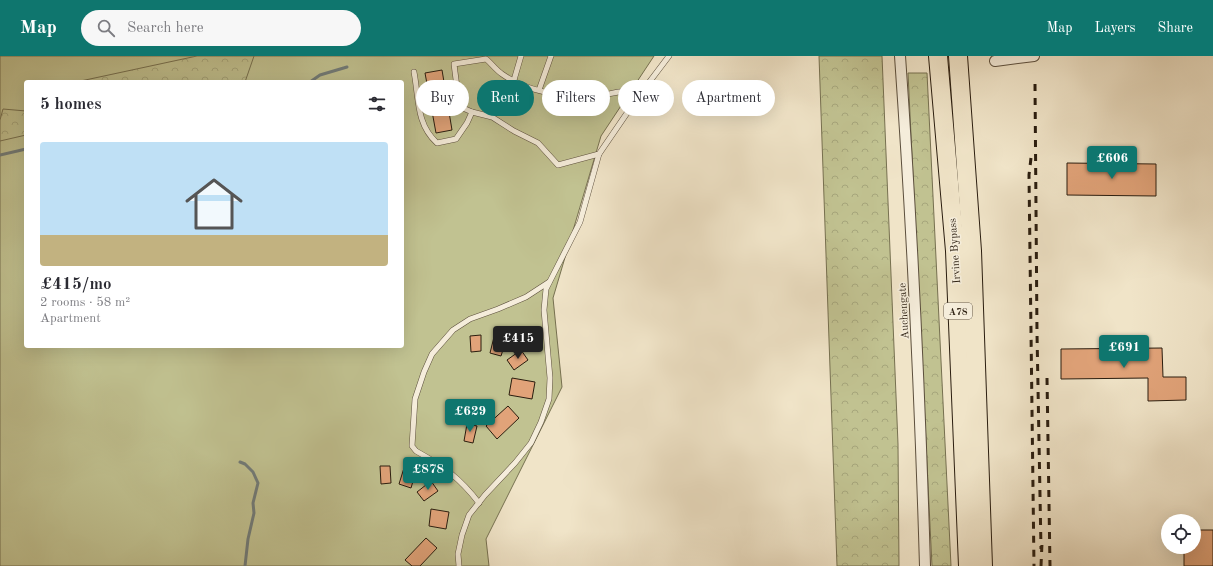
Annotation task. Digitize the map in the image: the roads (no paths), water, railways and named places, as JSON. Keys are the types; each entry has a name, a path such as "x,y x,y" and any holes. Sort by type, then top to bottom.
{"highway":[{"name":"Irvine Bypass","path":"938,56 956,251 968,566"},
{"name":"Irvine Bypass","path":"958,56 972,251 983,566"}],"street":[{"name":"Auchengate","path":"900,56 911,217 925,566"},
{"path":"995,60 1034,56"}],"lane":[{"path":"521,56 514,80 501,74 488,58 454,64 458,95 463,108 492,117 514,131 538,143 558,165 599,154"},
{"path":"539,90 551,56"},
{"path":"651,80 669,56"},
{"path":"414,72 420,113 424,126 437,143 456,139 467,123 472,112"},
{"path":"534,89 550,94 576,96 598,96 618,93"},
{"path":"459,566 458,554 462,535 470,516 479,503 531,443 542,422 548,399 550,378 544,310 546,290 580,222 599,154 625,116"},
{"path":"479,503 454,475 416,451 412,446 413,410 415,399 432,354 453,330 470,319 526,297 550,281"}],"waterway":[{"path":"313,80 320,75 347,67"},
{"path":"0,155 24,149"},
{"path":"240,462 245,464 253,472 258,483 253,503 254,513 248,539 245,566"}],"railway":[{"path":"1035,84 1037,333 1041,549"},
{"path":"1031,158 1029,175 1034,566"},
{"path":"1047,378 1050,566"},
{"path":"1041,566 1042,543"}]}
